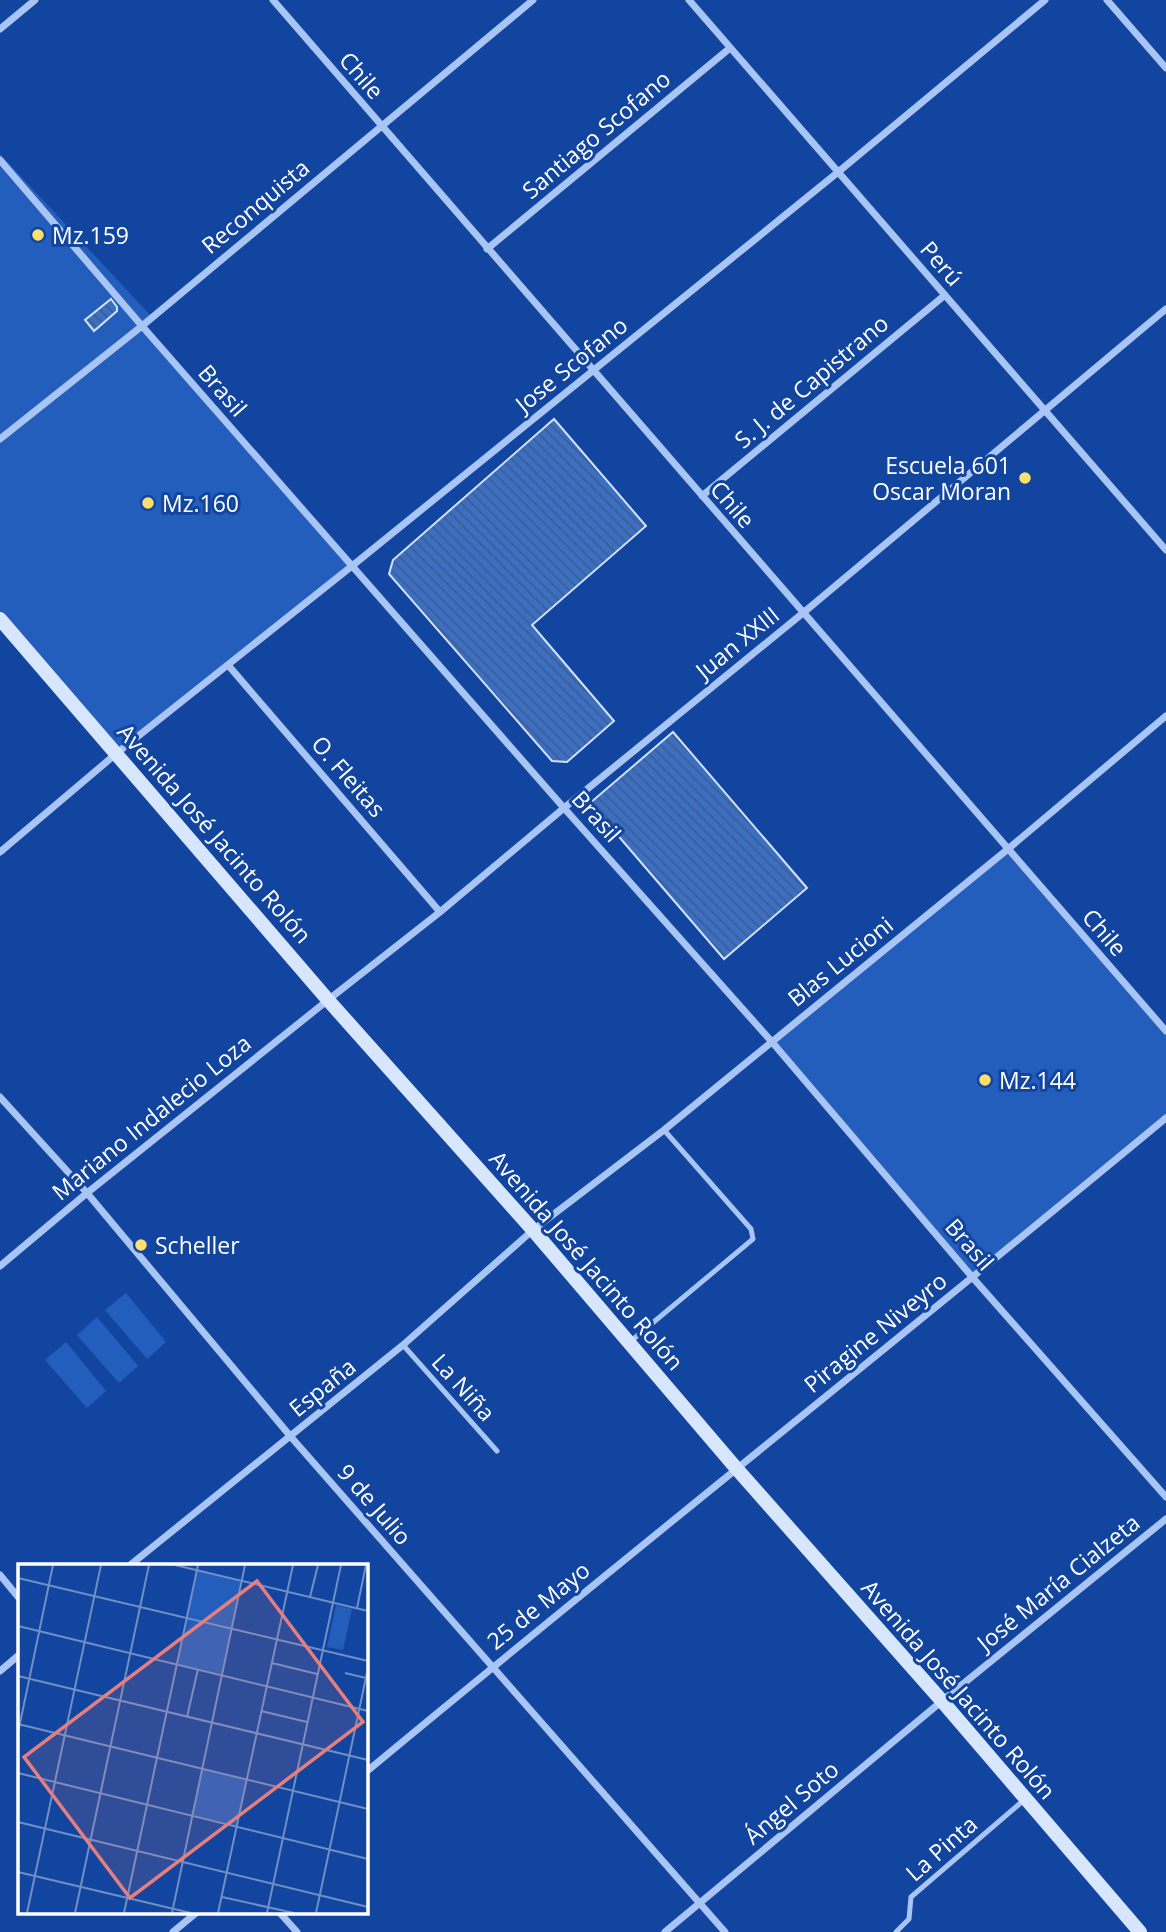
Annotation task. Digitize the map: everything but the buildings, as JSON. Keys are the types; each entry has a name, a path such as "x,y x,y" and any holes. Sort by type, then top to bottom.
{"street":[{"path":"0,29 35,0"},
{"name":"Chile","path":"273,0 1166,1031"},
{"name":"Reconquista","path":"0,439 142,326 533,0"},
{"name":"Perú","path":"689,0 1166,550"},
{"name":"Jose Scofano","path":"0,852 117,753 593,371 1045,0"},
{"path":"1107,0 1166,68"},
{"name":"Santiago Scofano","path":"487,249 730,48"},
{"name":"Brasil","path":"0,160 352,566 772,1042 973,1278 1166,1497"},
{"name":"S. J. de Capistrano","path":"702,496 945,295"},
{"name":"Juan XXIII","path":"328,1000 440,912 803,613 1166,309"},
{"name":"Avenida José Jacinto Rolón","path":"0,619 328,1000 533,1230 736,1468 942,1701 1024,1800 1140,1932"},
{"name":"O. Fleitas","path":"228,665 440,912"},
{"name":"Blas Lucioni","path":"533,1230 664,1130 1166,716"},
{"name":"Mariano Indalecio Loza","path":"0,1266 328,1000"},
{"name":"9 de Julio","path":"0,1097 87,1193 290,1437 725,1932"},
{"name":"Piragine Niveyro","path":"736,1468 973,1278 1166,1118"},
{"name":"España","path":"132,1564 404,1345 533,1230"},
{"name":"25 de Mayo","path":"368,1770 736,1468"},
{"name":"José María Cialzeta","path":"942,1701 1166,1519"},
{"path":"0,1575 18,1597"},
{"path":"0,1671 18,1656"},
{"name":"Ángel Soto","path":"665,1932 942,1701"},
{"path":"173,1932 195,1914"},
{"path":"281,1914 297,1932"}],"lane":[{"path":"629,1343 752,1239 751,1229 664,1130"},
{"name":"La Niña","path":"404,1345 497,1451"},
{"name":"La Pinta","path":"896,1932 909,1919 911,1897 1024,1800"}],"shaded area":[{"name":"Mz.160","path":"0,154 152,317 142,325 352,566 117,753 0,619"},
{"name":"Mz.144","path":"1008,849 1166,1031 1166,1118 973,1278 772,1042"},
{"path":"126,1293 166,1342 147,1359 105,1310"},
{"path":"97,1317 138,1366 119,1383 77,1335"},
{"path":"66,1342 106,1391 87,1408 45,1360"}],"place":[{"name":"Mz.159","path":"38,235"},
{"name":"Escuela 601 Oscar Moran","path":"1025,478"},
{"name":"Mz.160","path":"148,503"},
{"name":"Mz.144","path":"985,1080"},
{"name":"Scheller","path":"141,1245"}]}
